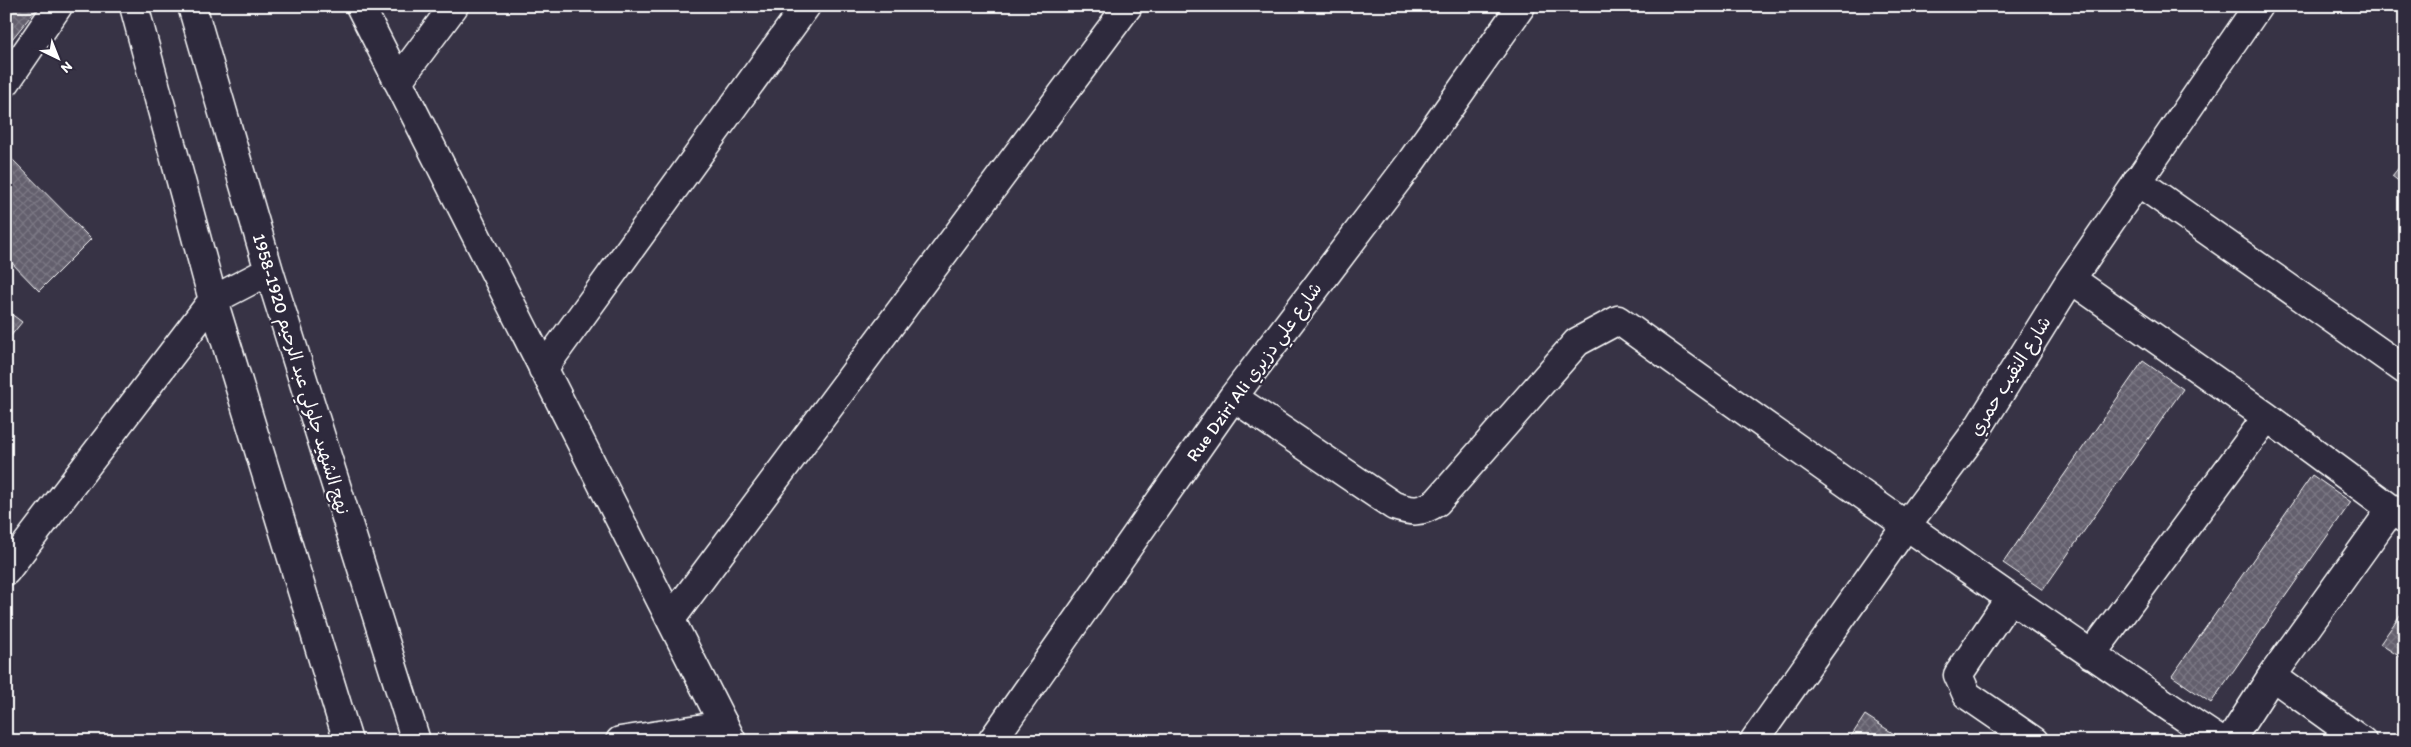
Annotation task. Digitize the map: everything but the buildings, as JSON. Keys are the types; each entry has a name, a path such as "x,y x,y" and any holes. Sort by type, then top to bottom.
{"street":[{"path":"6,82 58,6"},
{"path":"134,6 213,300 348,741"},
{"name":"نهج الشهيد جلولي عبد الرحيم 1920-1958","path":"192,6 269,271 416,741"},
{"path":"360,6 728,733 620,741"},
{"path":"398,80 454,6"},
{"path":"543,369 806,6"},
{"path":"671,619 1128,6"},
{"name":"Rue Dziri Ali شارع علي دزيري","path":"992,741 1233,397 1408,166 1521,6"},
{"name":"شارع النقيب حمري","path":"1754,741 1906,526 1975,434 2071,279 2136,181 2258,6"},
{"path":"2136,181 2405,370"},
{"path":"6,571 213,300 269,271"},
{"path":"2071,279 2268,417 2398,514 2272,676 2230,741"},
{"path":"1233,397 1394,506 1410,512 1425,510 1436,502 1577,342 1618,320 1906,526 2091,655 2220,741"},
{"path":"2091,655 2268,417"},
{"path":"2010,598 1958,675 1967,695 2034,741"},
{"path":"2272,676 2362,741"}]}
